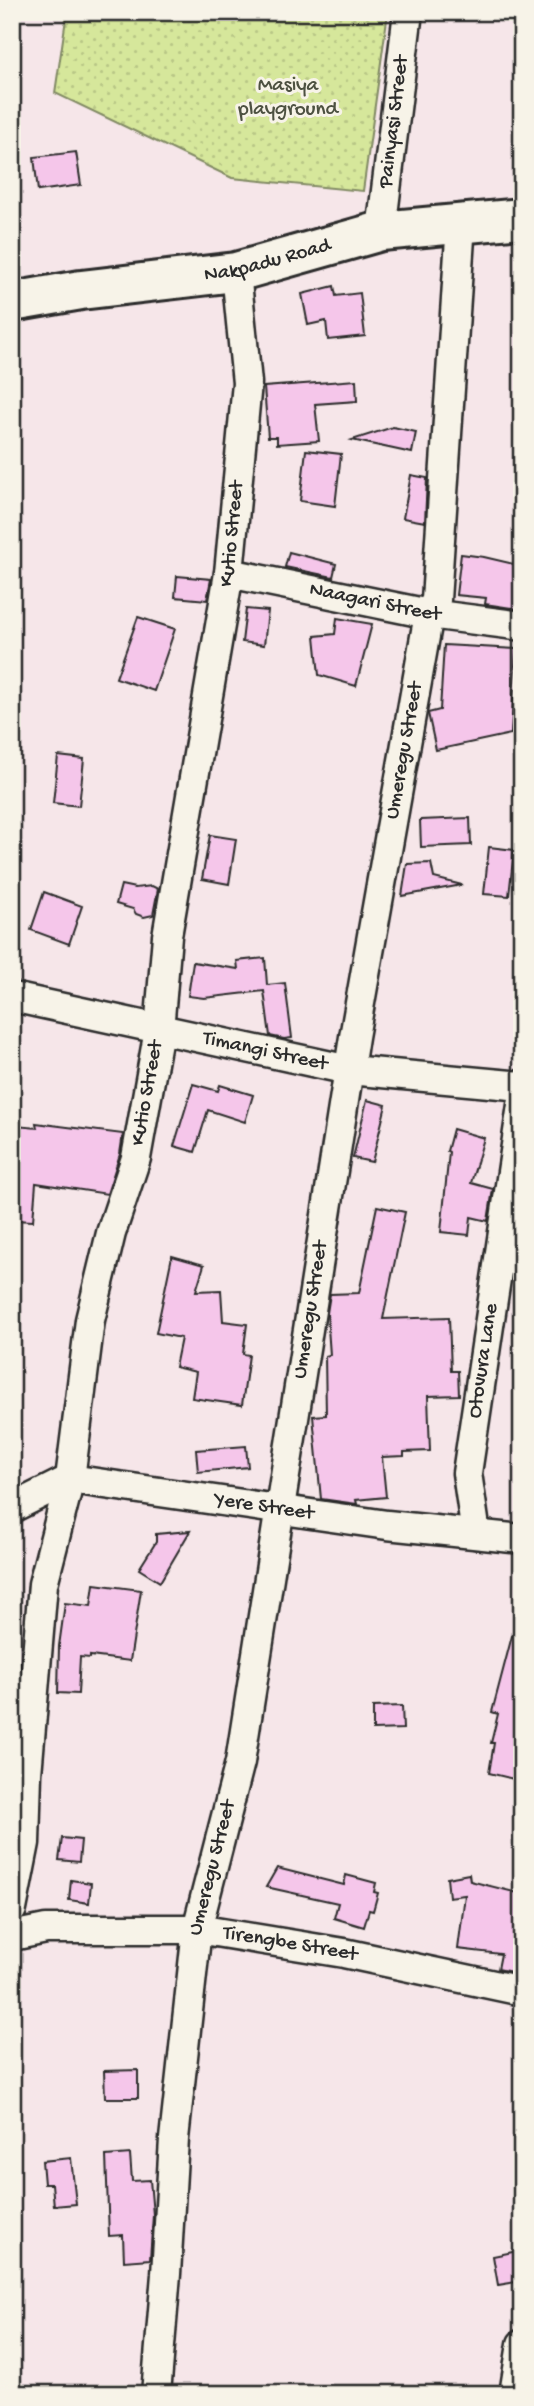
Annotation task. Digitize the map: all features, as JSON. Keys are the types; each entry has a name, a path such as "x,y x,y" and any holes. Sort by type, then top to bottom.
{"street":[{"name":"Painyasi Street","path":"381,231 408,12"},
{"name":"Nakpadu Road","path":"12,302 81,290 236,272 381,231 522,218"},
{"name":"Umeregu Street","path":"156,2394 174,2138 197,1929 240,1762 349,1070 429,614 436,600 461,223"},
{"name":"Kutio Street","path":"12,1909 24,1843 43,1584 69,1479 90,1320 111,1233 136,1158 159,1030 167,936 229,573 247,383 236,272"},
{"name":"Naagari Street","path":"229,573 429,614 522,626"},
{"name":"Timangi Street","path":"12,997 349,1070 522,1087"},
{"name":"Otovura Lane","path":"476,1534 467,1473 522,1105"},
{"path":"12,1508 69,1479"},
{"name":"Yere Street","path":"69,1479 281,1511 522,1539"},
{"name":"Tirengbe Street","path":"12,1936 46,1928 197,1929 344,1953 522,1991"},
{"path":"514,2394 522,2344"}],"green space":[{"name":"Masiya playground","path":"67,12 388,12 363,191 232,178 55,93"}],"building":[{"path":"76,152 81,185 38,191 34,157"},
{"path":"334,286 336,296 360,293 365,336 328,340 326,321 308,325 302,294"},
{"path":"356,380 357,401 315,404 319,441 277,444 277,437 268,437 264,387"},
{"path":"393,427 416,432 412,453 352,440"},
{"path":"306,450 341,454 335,506 300,501"},
{"path":"411,475 427,478 425,522 403,518"},
{"path":"289,552 336,564 333,577 285,567"},
{"path":"461,554 522,566 522,591 518,609 485,604 486,598 456,595"},
{"path":"177,576 211,579 207,600 175,597"},
{"path":"246,609 268,611 264,645 242,642"},
{"path":"138,617 175,629 154,691 116,678"},
{"path":"337,618 372,624 356,686 319,675 315,636 335,634"},
{"path":"444,645 516,649 511,734 436,750 428,713 440,710"},
{"path":"58,756 84,759 79,806 53,803"},
{"path":"470,818 471,845 421,847 420,820"},
{"path":"210,835 236,839 229,884 202,879"},
{"path":"489,847 514,850 509,896 484,894"},
{"path":"431,863 434,878 462,885 402,896 407,864"},
{"path":"121,885 135,888 152,886 158,889 153,915 144,917 136,914 133,909 116,904"},
{"path":"44,892 82,906 69,944 31,930"},
{"path":"265,958 267,985 285,983 292,1038 270,1036 264,991 204,998 188,996 193,962 238,969 237,961"},
{"path":"193,1084 218,1091 220,1085 253,1095 245,1122 208,1110 195,1152 174,1146"},
{"path":"367,1100 386,1105 372,1162 353,1158"},
{"path":"36,1123 123,1134 120,1154 107,1194 36,1183 33,1221 12,1220 12,1149 16,1126 37,1128"},
{"path":"453,1129 484,1138 471,1183 493,1189 488,1221 471,1217 469,1235 441,1232 447,1151"},
{"path":"377,1206 405,1212 383,1319 449,1317 451,1371 458,1371 459,1395 428,1396 430,1451 404,1452 404,1456 382,1457 386,1497 356,1500 357,1504 321,1499 313,1416 326,1415 325,1356 330,1355 327,1313 330,1294 359,1293"},
{"path":"172,1256 204,1265 196,1291 221,1290 223,1321 247,1324 243,1354 249,1355 242,1405 192,1398 196,1372 175,1367 181,1338 156,1333"},
{"path":"246,1446 248,1467 198,1472 196,1450"},
{"path":"190,1531 160,1582 139,1569 156,1542 156,1534"},
{"path":"94,1584 141,1590 130,1661 80,1657 78,1694 58,1693 59,1646 65,1603 91,1606"},
{"path":"512,1636 522,1638 519,1685 522,1685 522,1781 489,1773 494,1743 491,1743 498,1714 492,1712"},
{"path":"402,1706 403,1729 373,1730 373,1707"},
{"path":"62,1838 81,1840 79,1862 59,1860"},
{"path":"277,1868 344,1885 346,1875 376,1883 374,1892 378,1893 373,1911 369,1910 364,1927 334,1918 338,1903 266,1887"},
{"path":"469,1874 470,1881 522,1894 522,1974 498,1969 501,1954 458,1949 465,1895 449,1897 447,1878"},
{"path":"71,1880 91,1883 89,1903 69,1900"},
{"path":"138,2070 138,2098 105,2098 104,2071"},
{"path":"130,2154 132,2181 150,2180 153,2215 150,2259 124,2261 123,2235 109,2236 106,2156"},
{"path":"71,2158 76,2204 54,2206 52,2184 44,2184 42,2161"},
{"path":"518,2251 522,2281 498,2285 493,2256"}]}
